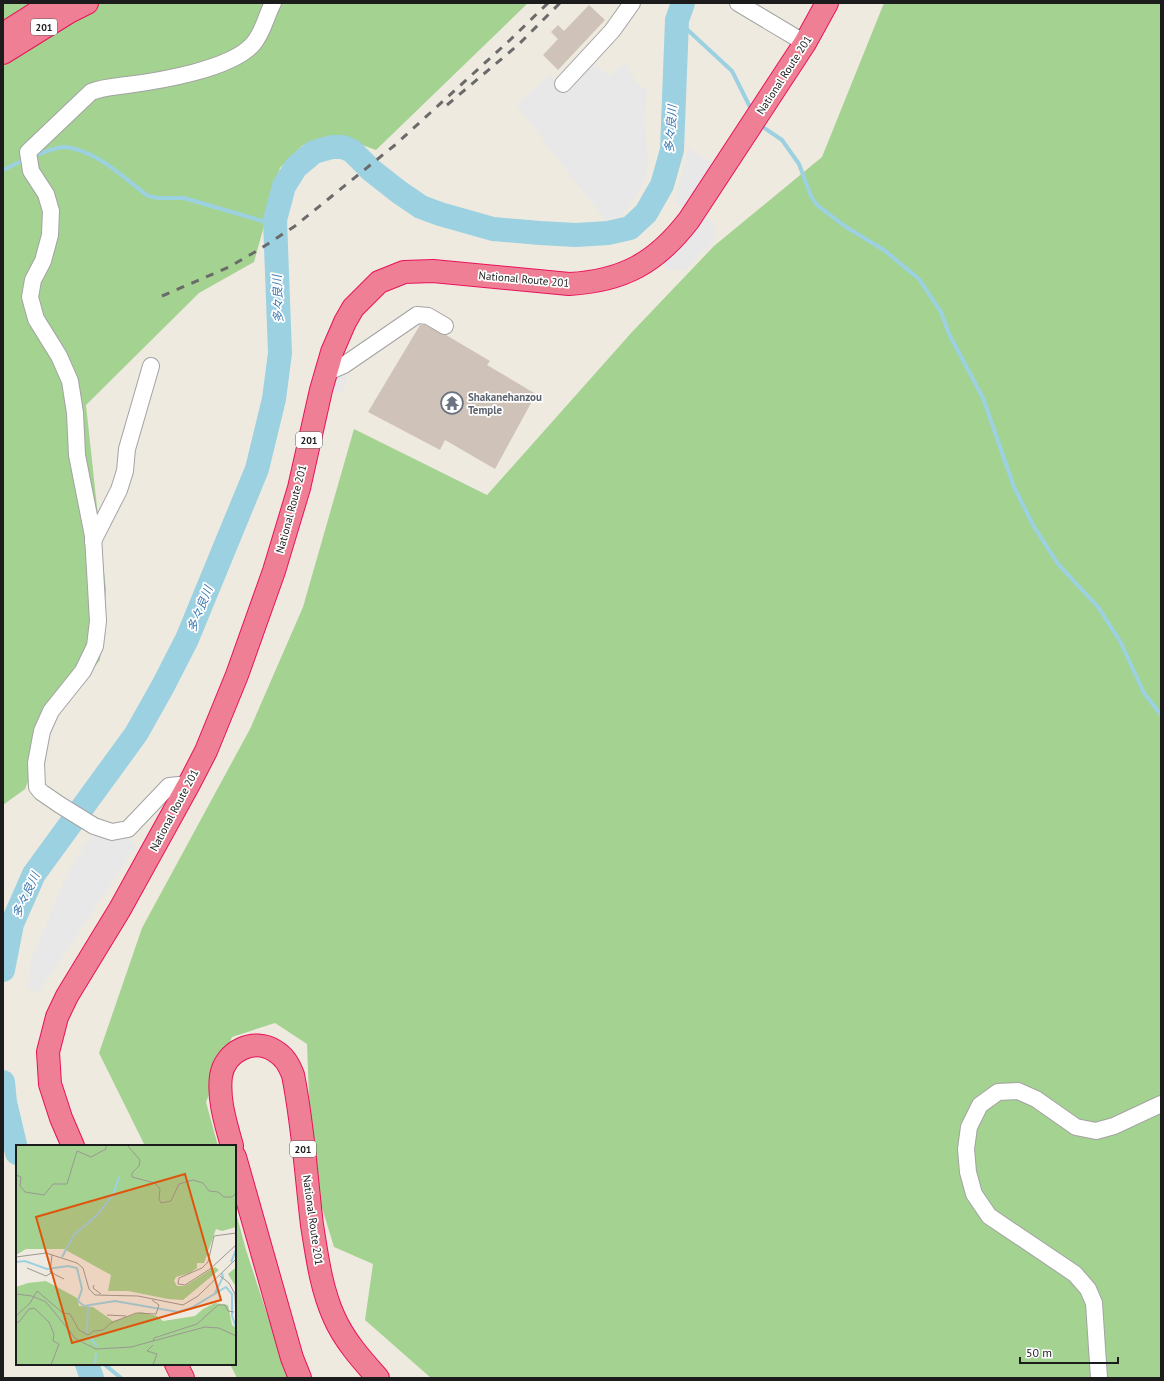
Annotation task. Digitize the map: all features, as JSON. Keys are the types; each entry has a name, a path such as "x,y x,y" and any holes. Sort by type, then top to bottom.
{"highway":[{"name":"201","path":"3,34 52,3"},
{"name":"201","path":"3,53 68,12 86,3"},
{"name":"National Route 201","path":"74,1145 61,1118 50,1084 48,1052 57,1017 67,996 120,909 189,784 206,751 238,675 274,571 298,488 326,373 337,338 353,308 379,282 404,272 433,271 569,284 588,283 610,278 629,272 648,262 675,238 688,220 805,43 827,3"},
{"name":"National Route 201","path":"232,1145 222,1104 222,1075 227,1062 233,1054 248,1046 258,1045 275,1050 289,1064 294,1075 317,1256 325,1292 334,1317 344,1334 361,1359 378,1378"},
{"path":"236,1161 290,1350 300,1378"},
{"path":"176,1365 183,1378"}],"street":[{"path":"189,784 169,786 128,829 112,832 94,826 41,792 37,787 36,763 42,731 51,712 83,670 95,646 98,621 93,541 77,455 75,413 70,381 59,356 36,319 30,297 33,280 43,261 50,235 51,211 46,194 31,171 28,152 91,92 104,87 162,80 228,62 248,50 255,42 273,3"},
{"path":"563,84 612,31 632,3"},
{"path":"738,3 805,43"},
{"path":"326,373 344,365 418,314 428,316 445,326"},
{"path":"93,541 101,528 110,506 119,490 125,471 127,449 151,366"},
{"path":"1099,1378 1094,1303 1088,1289 1075,1274 989,1216 974,1194 968,1172 966,1149 969,1127 980,1105 998,1092 1018,1091 1036,1099 1076,1127 1096,1131 1114,1126 1161,1104"}],"green space":[{"path":"3,3 528,3 376,150 340,137 303,145 280,168 254,262 199,293 86,405 106,590 100,660 54,717 25,789 3,805"},
{"path":"884,3 1161,3 1161,1378 431,1378 365,1320 373,1264 334,1247 312,1175 307,1044 275,1023 232,1037 206,1102 218,1145 145,1145 99,1053 142,928 250,729 303,607 354,429 487,495 632,332 714,246 822,157"},
{"path":"236,1213 246,1250 288,1378 237,1378 230,1365 236,1365"}],"shaded area":[{"path":"592,63 609,76 625,63 637,83 647,90 644,117 648,160 647,173 642,187 628,208 620,216 606,221 516,105 550,75 569,91"},
{"path":"688,148 715,164 685,208 677,204 675,196 683,172"},
{"path":"702,213 716,225 715,237 708,249 701,252 686,270 668,270 663,262"},
{"path":"337,370 349,374 341,393 328,389"},
{"path":"94,835 117,840 129,838 136,846 37,994 28,988 31,960 65,879 85,845"}],"building":[{"path":"589,5 605,20 558,70 543,55 558,39 551,32 558,25 564,31"},
{"name":"Shakanehanzou Temple","path":"420,325 425,325 446,335 490,361 487,365 536,394 495,469 445,440 440,450 368,412"}],"waterway":[{"name":"多々良川","path":"3,970 12,924 34,874 136,734 163,686 187,639 257,469 274,399 280,353 275,220 284,186 296,167 314,152 332,147 343,147 352,151 371,170 421,207 493,229 576,235 608,233 630,228 646,213 662,185 672,150 677,20 683,3"},
{"path":"677,20 732,71 752,111"},
{"path":"760,125 782,140 799,164 811,196 817,205 846,227 884,250 919,279 941,312 949,334 983,398 1014,487 1033,525 1058,564 1098,607 1120,641 1144,693 1161,715"},
{"path":"32,157 48,150 61,147 76,149 99,159 148,196 158,198 184,198 276,225"},
{"path":"3,170 26,159"},
{"name":"多々良川","path":"3,1082 5,1102 16,1149"},
{"path":"87,1365 92,1378"},
{"path":"105,1365 121,1378"}],"railway":[{"path":"162,296 229,267 295,226 395,145 510,40 548,3"},
{"path":"447,105 518,45 560,3"}],"place":[{"name":"Shakanehanzou Temple","path":"452,403"}]}
